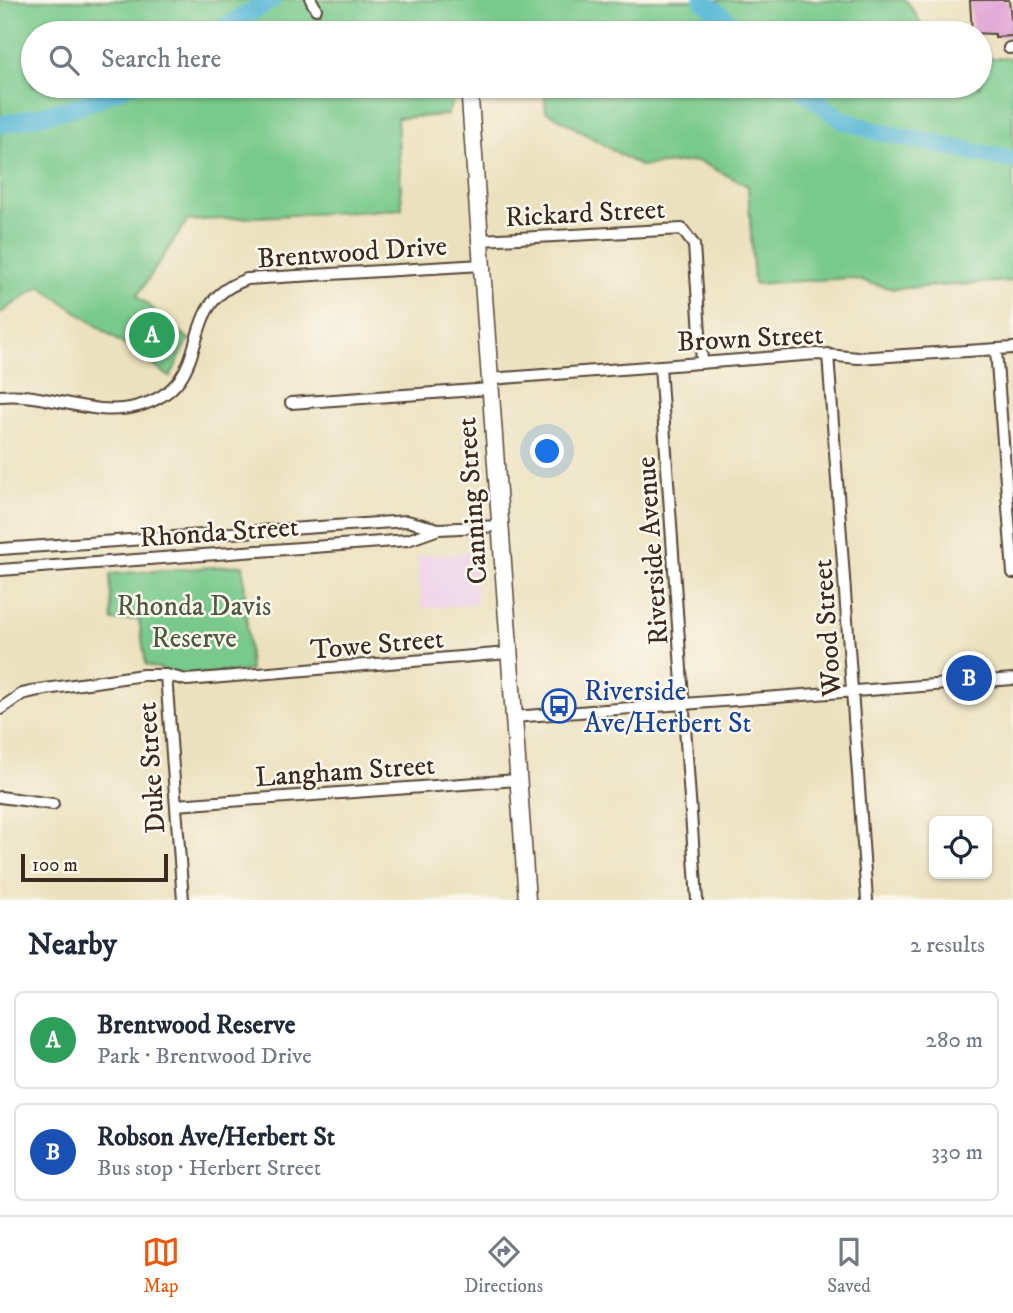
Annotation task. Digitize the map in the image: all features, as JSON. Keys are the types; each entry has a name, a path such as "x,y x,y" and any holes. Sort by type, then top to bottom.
{"street":[{"name":"Canning Street","path":"470,99 527,900"},
{"name":"Rickard Street","path":"480,240 682,229 694,245 702,362"},
{"name":"Brentwood Drive","path":"0,396 35,396 112,410 152,401 168,391 181,377 191,360 208,309 218,295 247,279 482,265"},
{"name":"Brown Street","path":"291,403 702,362 828,354 858,358 1013,348"},
{"path":"996,349 1013,573"},
{"name":"Wood Street","path":"828,354 867,900"},
{"name":"Riverside Avenue","path":"660,366 697,900"},
{"name":"Rhonda Street","path":"0,549 407,522 439,529 499,526"},
{"name":"Rhonda Street","path":"0,570 408,540 439,529"},
{"name":"Towe Street","path":"0,709 22,694 39,690 166,675 187,680 508,653"},
{"name":"Duke Street","path":"166,675 183,900"},
{"path":"513,717 1013,680"},
{"name":"Langham Street","path":"176,805 517,780"},
{"path":"0,797 53,804"}],"shaded area":[{"path":"473,552 477,604 422,608 417,556"}],"green space":[{"path":"0,0 906,0 920,21 21,21 21,98 453,98 447,115 397,118 402,209 187,221 137,296 189,339 170,377 40,286 0,313"},
{"path":"992,58 1013,58 1013,281 893,289 850,278 754,284 748,186 699,161 640,166 546,111 545,98 992,98"},
{"name":"Rhonda Davis Reserve","path":"243,565 250,671 182,675 146,665 139,619 112,621 110,574"}],"building":[{"path":"970,0 1009,0 1013,19 1012,36 995,37 992,34 992,21 971,21"}],"waterway":[{"path":"235,21 272,0"},
{"path":"702,0 729,21"},
{"path":"0,125 77,107 98,98"},
{"path":"814,98 842,120 879,132 1013,160"}],"place":[{"name":"Brentwood Reserve","path":"152,335"},
{"name":"Robson Ave/Herbert St","path":"969,678"},
{"name":"Riverside Ave/Herbert St","path":"559,706"}]}
